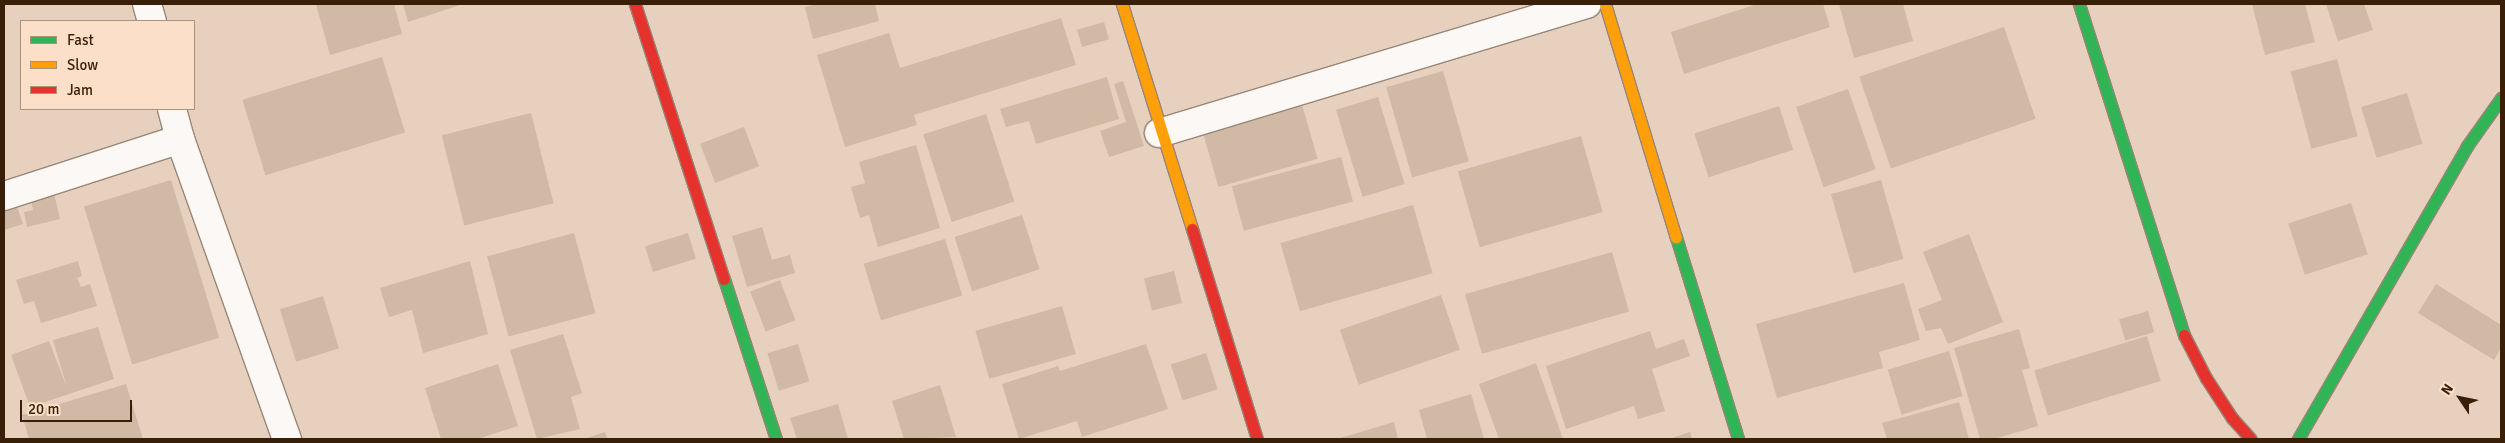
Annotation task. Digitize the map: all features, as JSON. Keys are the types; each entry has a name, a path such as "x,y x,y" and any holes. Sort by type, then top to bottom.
{"street":[{"path":"147,4 152,20"},
{"path":"635,4 776,439"},
{"path":"1122,4 1159,133 1257,439"},
{"path":"1159,133 1587,4"},
{"path":"1605,4 1738,439"},
{"path":"2079,4 2185,337 2206,378 2232,418 2251,439"},
{"path":"2298,439 2467,146 2501,98"},
{"path":"172,110 180,139 287,439"},
{"path":"4,196 180,139"}],"building":[{"path":"316,4 394,4 402,34 330,55"},
{"path":"403,4 463,4 408,22"},
{"path":"817,4 875,4 879,21 813,39 805,7"},
{"path":"1757,4 1823,4 1830,27 1684,74 1671,32"},
{"path":"1839,4 1903,4 1913,41 1854,58"},
{"path":"2252,4 2305,4 2315,42 2265,55"},
{"path":"2326,4 2364,4 2373,30 2338,41"},
{"path":"1061,18 1076,65 914,115 917,125 845,147 817,55 889,33 900,68"},
{"path":"1104,22 1109,39 1082,47 1077,30"},
{"path":"2004,27 2036,119 1891,169 1859,77"},
{"path":"382,57 405,133 265,175 242,100"},
{"path":"2337,59 2358,136 2311,149 2291,71"},
{"path":"1443,71 1469,161 1412,178 1386,87"},
{"path":"1107,77 1119,119 1036,144 1029,121 1006,127 1000,109"},
{"path":"1123,81 1144,146 1109,157 1100,131 1126,122 1114,84"},
{"path":"1848,89 1876,169 1824,187 1796,107"},
{"path":"2407,93 2422,144 2377,158 2361,107"},
{"path":"1378,97 1405,184 1363,197 1336,110"},
{"path":"1301,101 1318,159 1219,187 1202,129"},
{"path":"1779,106 1793,150 1709,177 1694,134"},
{"path":"531,113 553,203 464,225 442,135"},
{"path":"986,114 1014,201 952,222 923,134"},
{"path":"744,127 759,166 715,183 700,144"},
{"path":"1581,136 1603,212 1480,247 1458,171"},
{"path":"916,145 940,228 878,247 869,215 860,218 851,187 865,183 859,162"},
{"path":"1341,157 1353,201 1244,231 1232,186"},
{"path":"171,180 219,338 132,364 84,207"},
{"path":"1881,180 1904,259 1854,273 1831,194"},
{"path":"53,189 60,219 27,227 24,212 33,210 30,195"},
{"path":"2351,203 2368,254 2305,275 2288,223"},
{"path":"16,204 23,224 4,230 4,209"},
{"path":"1413,205 1433,273 1300,311 1280,243"},
{"path":"1022,215 1040,269 972,291 954,237"},
{"path":"762,227 772,260 790,255 795,273 747,287 732,236"},
{"path":"574,233 595,313 509,336 487,256"},
{"path":"688,233 696,259 653,272 645,246"},
{"path":"1969,234 2003,322 1948,344 1941,328 1926,331 1918,309 1942,300 1923,252"},
{"path":"945,239 962,295 881,320 864,264"},
{"path":"1612,252 1629,312 1482,354 1465,294"},
{"path":"78,261 82,276 77,278 81,287 90,284 97,306 41,323 34,301 24,304 16,280"},
{"path":"470,261 488,334 423,353 412,310 389,317 380,288"},
{"path":"1174,271 1182,303 1152,311 1144,278"},
{"path":"780,280 795,320 766,332 750,291"},
{"path":"1904,283 1920,340 1879,352 1883,368 1777,398 1756,324"},
{"path":"2436,284 2501,325 2501,348 2494,360 2418,313"},
{"path":"1441,295 1460,350 1359,385 1340,330"},
{"path":"323,296 339,349 296,362 280,309"},
{"path":"1062,306 1076,354 989,379 975,331"},
{"path":"2148,311 2154,332 2125,340 2119,319"},
{"path":"98,327 114,379 30,407 11,355 49,341 67,388 53,340"},
{"path":"2019,329 2030,368 2022,370 2038,426 1994,439 1980,439 1954,348"},
{"path":"1650,331 1656,349 1684,339 1690,356 1652,369 1665,411 1638,419 1634,406 1566,429 1546,366"},
{"path":"563,334 582,393 571,397 580,429 537,439 510,350"},
{"path":"2147,336 2161,381 2048,415 2034,370"},
{"path":"798,344 809,381 779,391 767,353"},
{"path":"1146,344 1168,409 1082,437 1077,421 1019,439 1002,384 1058,366 1060,371"},
{"path":"1949,351 1963,396 1902,415 1888,370"},
{"path":"1206,353 1218,389 1183,401 1171,364"},
{"path":"1536,363 1563,439 1499,439 1479,384"},
{"path":"498,364 518,426 477,439 441,439 425,388"},
{"path":"126,384 143,439 29,439 22,415"},
{"path":"940,385 956,437 904,439 892,401"},
{"path":"1471,394 1484,439 1427,439 1419,410"},
{"path":"1959,402 1969,439 1887,439 1882,423"},
{"path":"838,404 848,439 797,439 790,418"},
{"path":"1394,422 1398,439 1337,439"},
{"path":"605,432 607,439 584,439"},
{"path":"1690,432 1692,439 1669,439"}],"traffic: fast":[{"path":"2079,4 2184,335"},
{"path":"2298,439 2467,146 2501,98"},
{"path":"1676,237 1738,439"},
{"path":"724,279 776,439"}],"traffic: slow":[{"path":"1122,4 1192,229"},
{"path":"1605,4 1676,237"}],"traffic: jam":[{"path":"635,4 724,279"},
{"path":"1192,229 1257,439"},
{"path":"2184,335 2206,378 2232,418 2251,439"}]}
